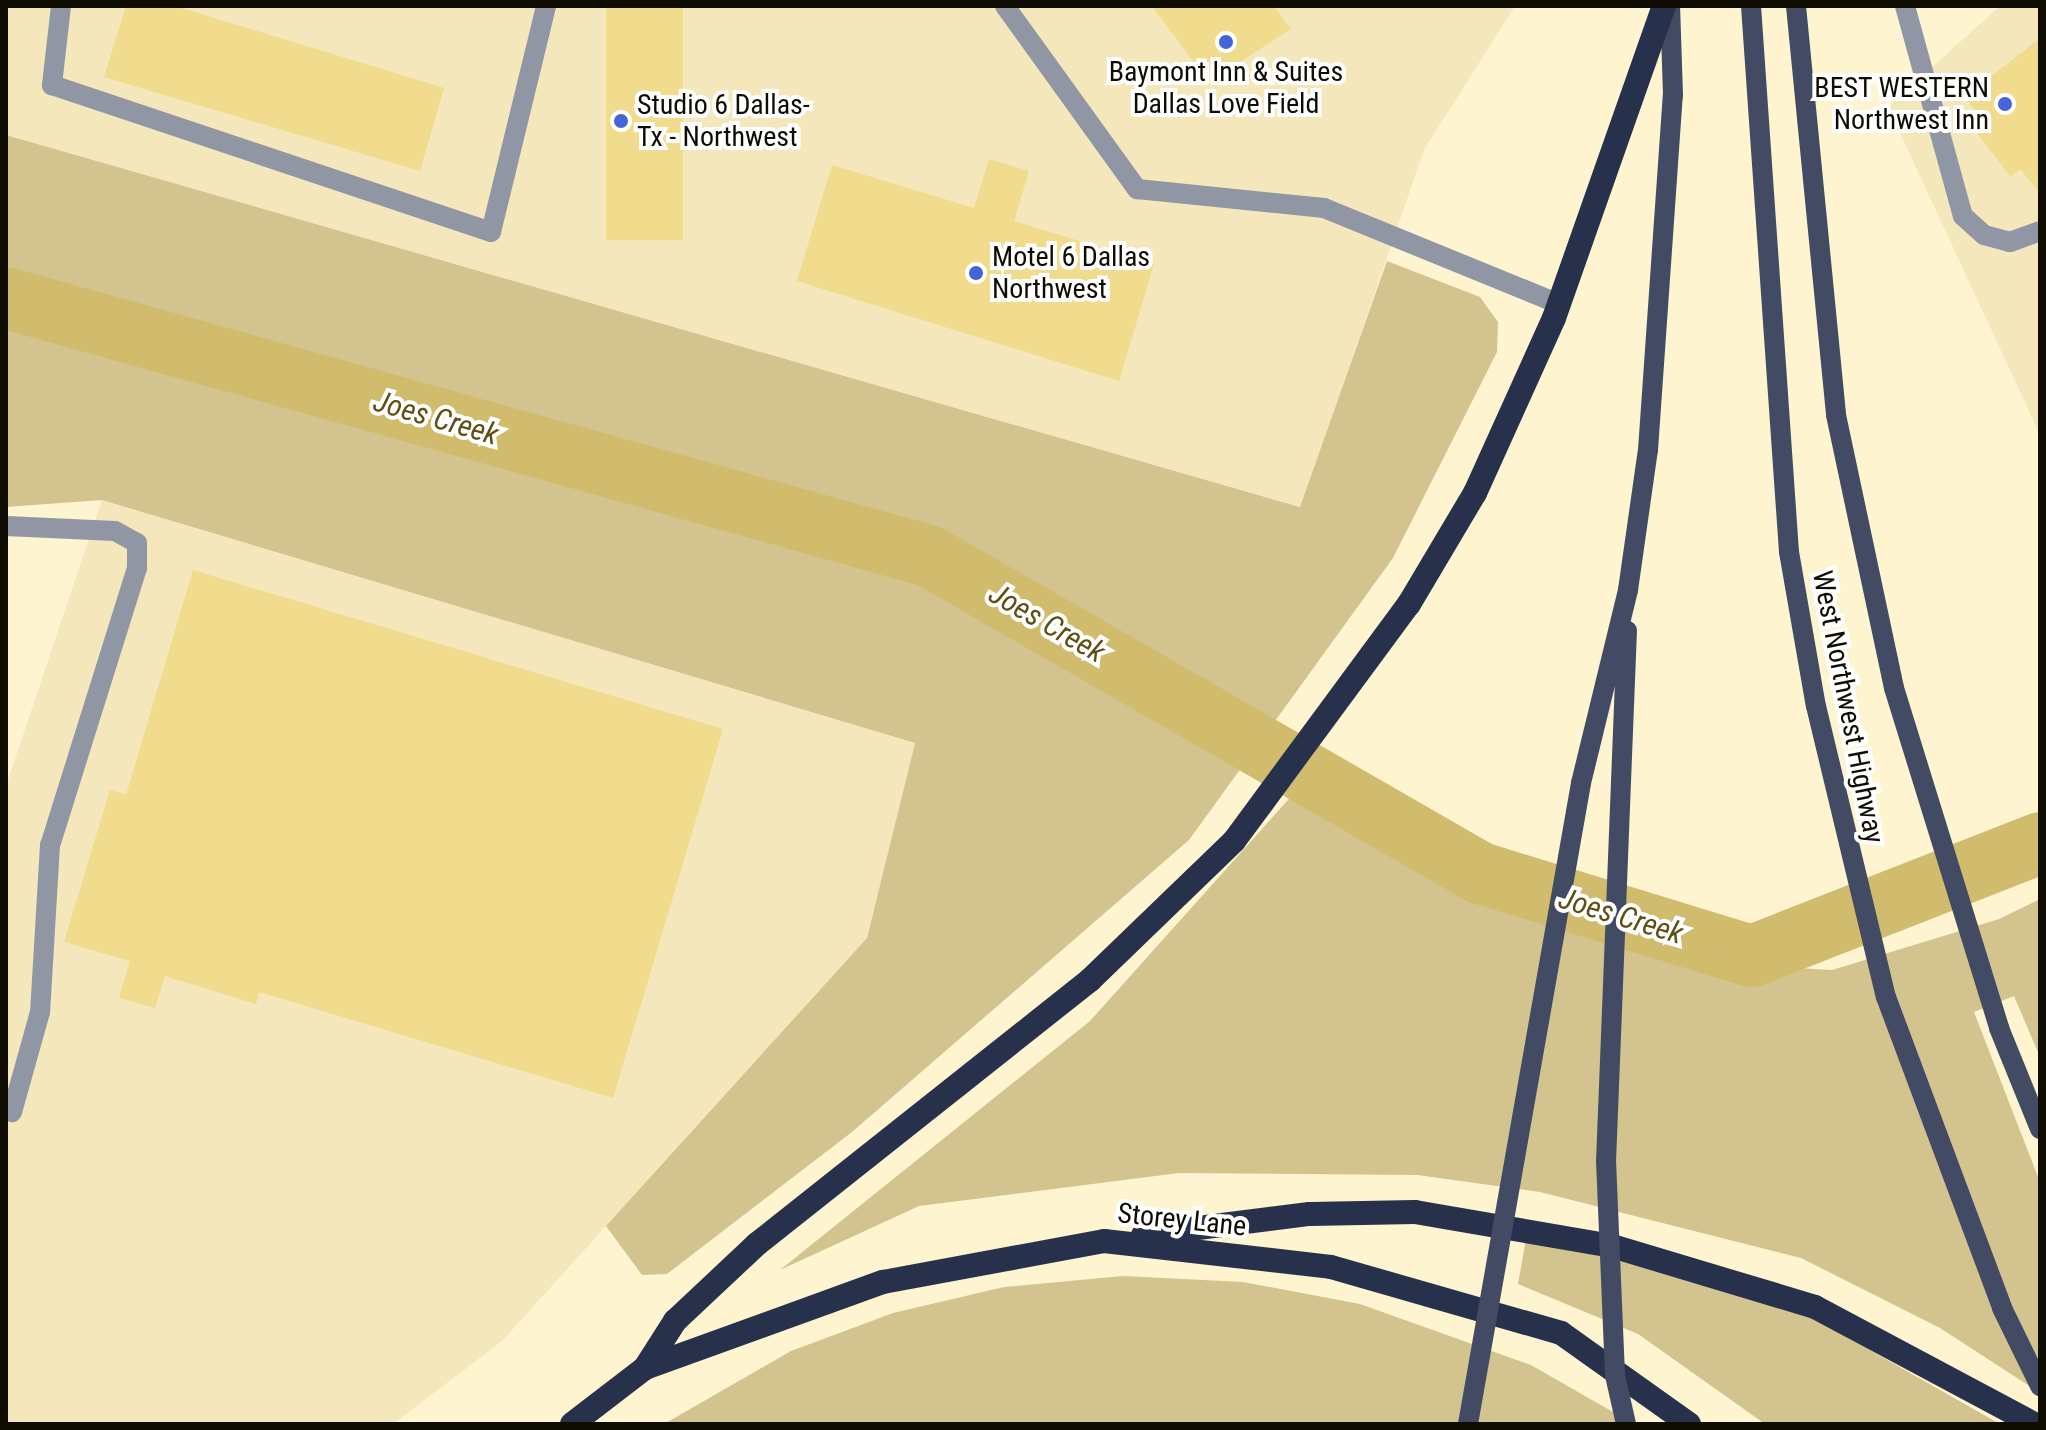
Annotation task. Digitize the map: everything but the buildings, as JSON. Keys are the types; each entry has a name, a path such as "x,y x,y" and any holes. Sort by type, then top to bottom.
{"highway":[{"path":"645,1368 675,1321 757,1244 1090,980 1234,841 1409,604 1475,493 1559,304 1664,6"},
{"path":"1104,1241 1310,1214 1415,1212 1612,1246 1815,1307 2034,1424"},
{"name":"Storey Lane","path":"572,1424 645,1368 883,1282 1104,1241 1331,1267 1561,1333 1689,1424"}],"main road":[{"path":"1468,1424 1581,783 1628,590 1648,450 1673,95 1670,6"},
{"name":"West Northwest Highway","path":"1751,6 1789,552 1816,706 1886,997 2002,1308 2040,1386"},
{"path":"1796,6 1836,415 1894,688 1999,1028 2040,1129"},
{"path":"1626,1424 1615,1375 1606,1162 1628,590"}],"lane":[{"path":"61,6 52,85 491,232 546,6"},
{"path":"1005,6 1137,189 1324,208 1559,304"},
{"path":"1905,6 1963,216 1984,235 2010,242 2040,231"},
{"path":"6,526 115,531 137,543 137,568 50,845 40,1012 12,1112"}],"shaded area":[{"path":"6,6 1515,6 1424,150 1301,507 6,135"},
{"path":"2000,6 2040,6 2040,435 1888,107"},
{"path":"6,135 1300,507 1387,261 1480,297 1498,322 1497,352 1393,558 1189,840 852,1132 667,1274 642,1275 606,1226 867,938 915,743 102,500 6,507"},
{"path":"102,500 915,743 867,938 502,1341 393,1424 6,1424 6,786"},
{"path":"1296,791 1514,907 1707,963 1832,970 1999,919 2040,899 2040,1057 2014,996 1974,1012 2040,1182 2040,1393 1940,1328 1801,1258 1540,1192 1417,1175 1179,1173 919,1206 780,1270 1090,1021"},
{"path":"1526,1239 1674,1269 1815,1319 2000,1424 1765,1424 1638,1334 1518,1284"},
{"path":"1123,1276 1243,1282 1360,1304 1531,1365 1634,1424 664,1424 791,1351 893,1313 1004,1287"}],"waterway":[{"name":"Joes Creek","path":"6,298 929,556 1480,873 1752,956 2040,843"}],"place":[{"name":"Baymont Inn & Suites Dallas Love Field","path":"1226,42"},
{"name":"BEST WESTERN Northwest Inn","path":"2005,104"},
{"name":"Studio 6 Dallas- Tx - Northwest","path":"621,121"},
{"name":"Motel 6 Dallas Northwest","path":"976,273"}]}
